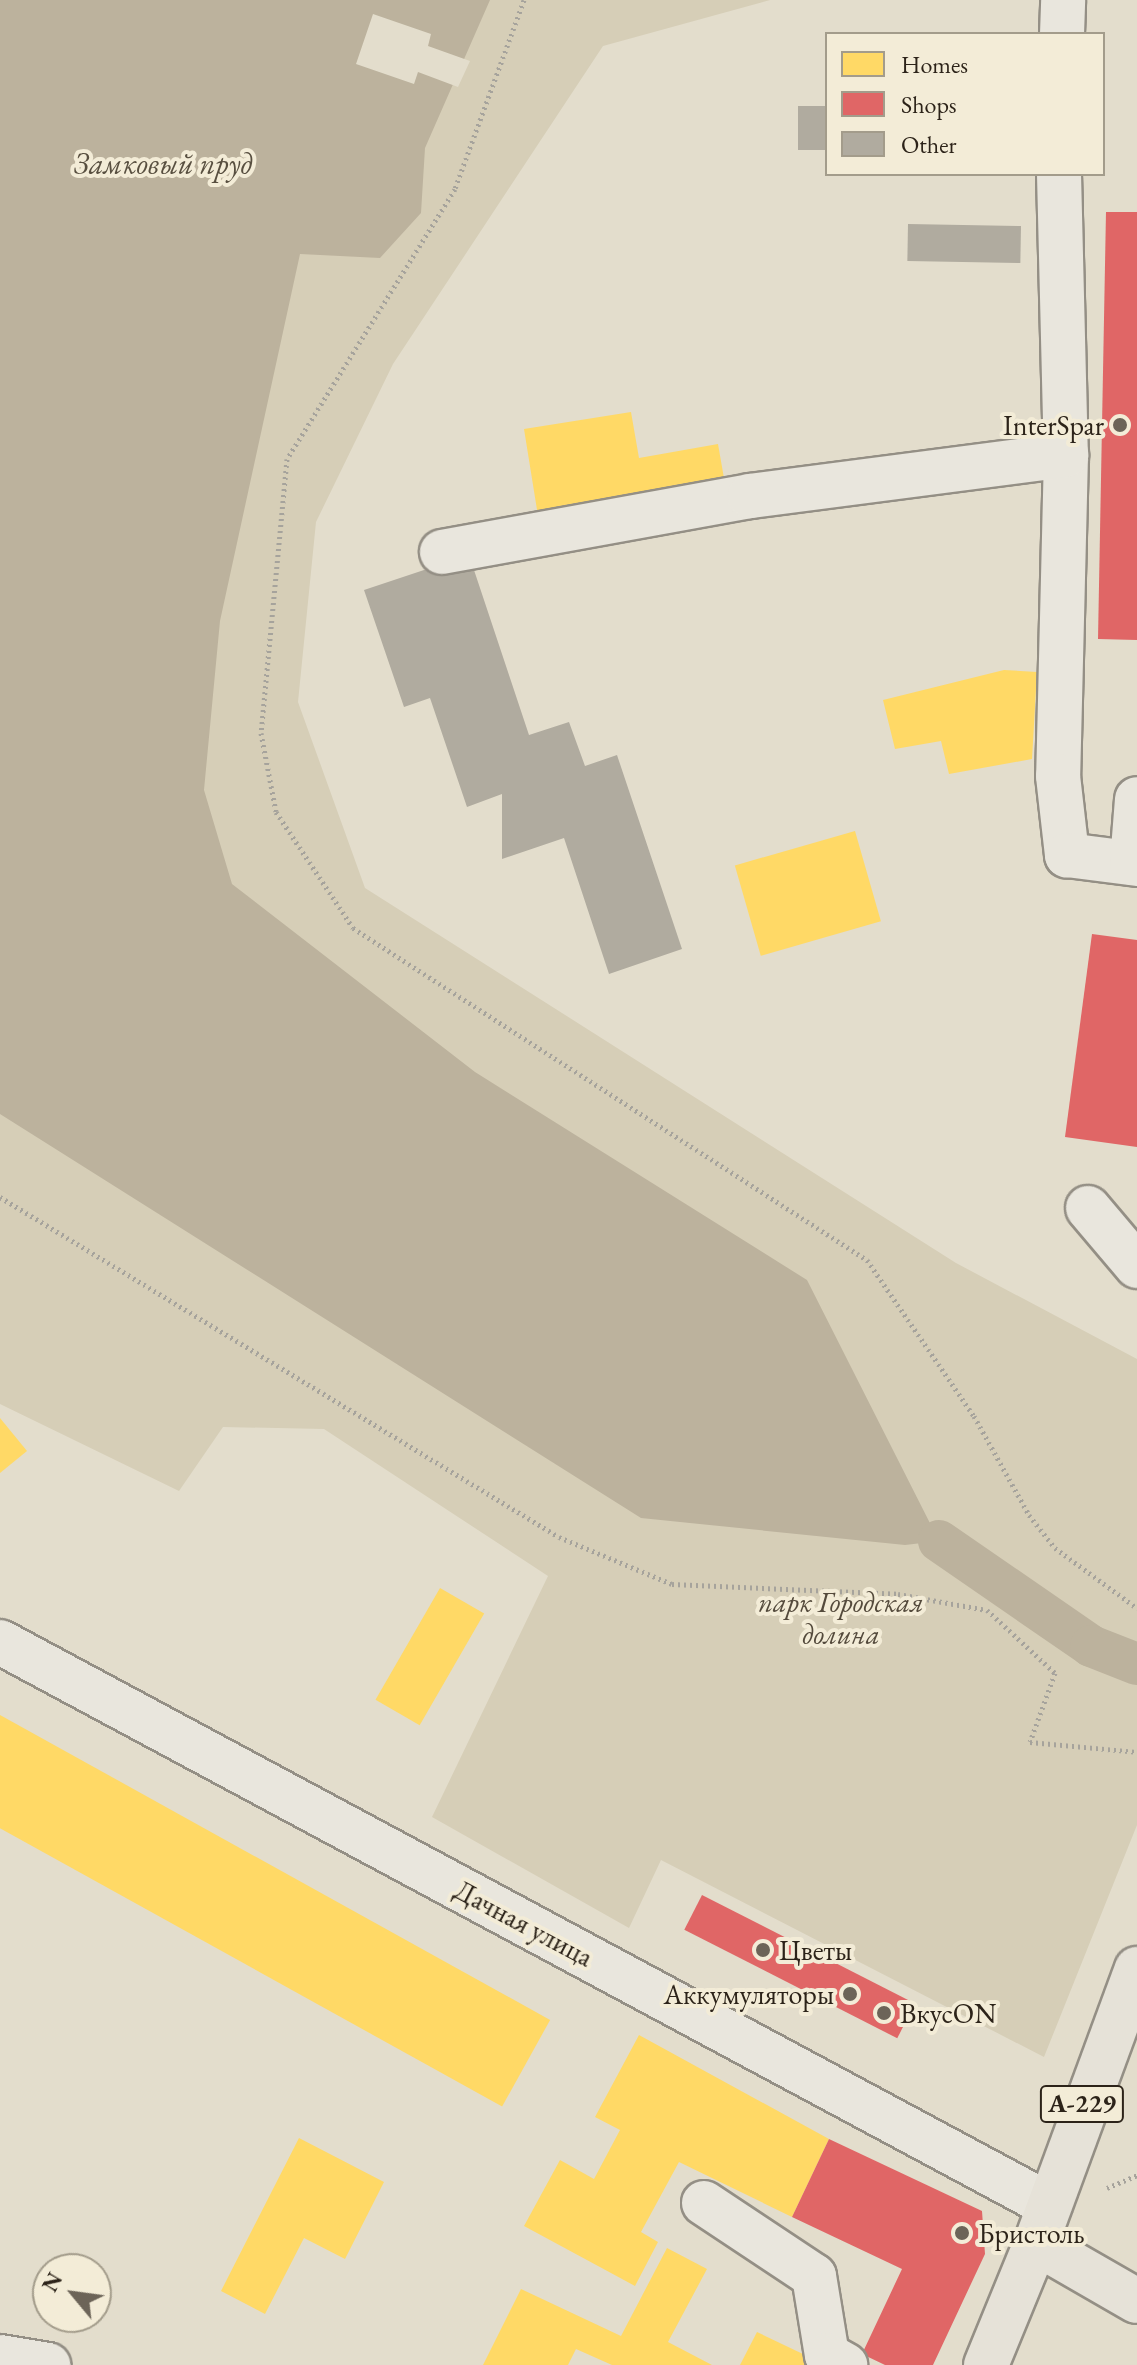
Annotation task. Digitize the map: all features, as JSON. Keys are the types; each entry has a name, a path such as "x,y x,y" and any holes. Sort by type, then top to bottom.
{"main road":[{"name":"А-229","path":"986,2365 1043,2224 1137,1969"},
{"path":"1043,2224 1137,2301"}],"street":[{"path":"1062,32 1063,0"},
{"path":"1059,176 1066,455 1058,776 1067,855 1134,863 1137,799"},
{"path":"442,552 750,496 1066,455"},
{"path":"1088,1208 1137,1266"},
{"name":"Дачная улица","path":"0,1642 1043,2224"},
{"path":"704,2203 814,2276 827,2355 845,2365"},
{"path":"0,2357 48,2365"}],"path":[{"path":"524,0 455,189 287,459 261,733 276,812 353,928 867,1260 974,1416 1029,1515 1055,1548 1137,1608"},
{"path":"0,1197 559,1537 672,1584 898,1594 987,1610 1055,1673 1030,1742 1137,1752"},
{"path":"1107,2188 1137,2175"}],"green space":[{"name":"парк Городская долина","path":"0,0 770,0 603,46 393,364 316,522 298,702 365,888 956,1263 1137,1359 1137,1825 1044,2057 661,1860 629,1928 432,1817 548,1576 324,1429 223,1427 179,1491 0,1404"}],"water":[{"name":"Замковый пруд","path":"0,0 490,0 425,148 421,213 380,258 300,254 220,621 204,790 232,884 475,1072 807,1280 939,1541 905,1545 641,1518 0,1114"}],"pier":[{"path":"373,14 431,34 428,46 470,61 458,87 418,72 414,84 356,64"}],"building: Homes":[{"path":"631,412 639,458 718,444 725,484 538,516 524,429"},
{"path":"1004,670 1037,672 1032,759 949,774 941,741 895,749 883,700"},
{"path":"855,831 881,921 761,956 735,865"},
{"path":"0,1418 27,1451 0,1473"},
{"path":"440,1588 484,1614 420,1725 376,1700"},
{"path":"0,1715 550,2020 502,2107 0,1828"},
{"path":"639,2035 829,2139 792,2217 679,2162 641,2232 658,2242 635,2286 524,2226 560,2160 594,2179 620,2130 595,2117"},
{"path":"299,2138 384,2182 345,2259 304,2238 265,2314 221,2291"},
{"path":"667,2248 707,2269 668,2342 712,2365 612,2365 576,2349 568,2365 483,2365 521,2289 621,2336"},
{"path":"757,2332 826,2365 740,2365"}],"building: Shops":[{"name":"InterSpar","path":"1106,212 1137,212 1137,640 1098,639"},
{"path":"1092,934 1137,940 1137,1147 1065,1137"},
{"path":"702,1895 915,2004 897,2038 684,1930"},
{"path":"829,2139 982,2211 985,2254 933,2365 885,2365 862,2354 902,2269 792,2217"}],"building: Other":[{"path":"798,106 825,106 825,150 798,150"},
{"path":"908,224 1021,226 1020,263 907,261"},
{"path":"469,555 529,735 569,722 585,766 617,755 682,949 609,974 564,838 502,859 502,794 467,807 430,698 404,707 364,590"}],"waterway":[{"path":"939,1541 1091,1646 1137,1664"}],"place":[{"name":"InterSpar","path":"1120,425"},
{"name":"Цветы","path":"763,1950"},
{"name":"Аккумуляторы","path":"850,1994"},
{"name":"ВкусON","path":"884,2013"},
{"name":"Бристоль","path":"962,2233"}]}
